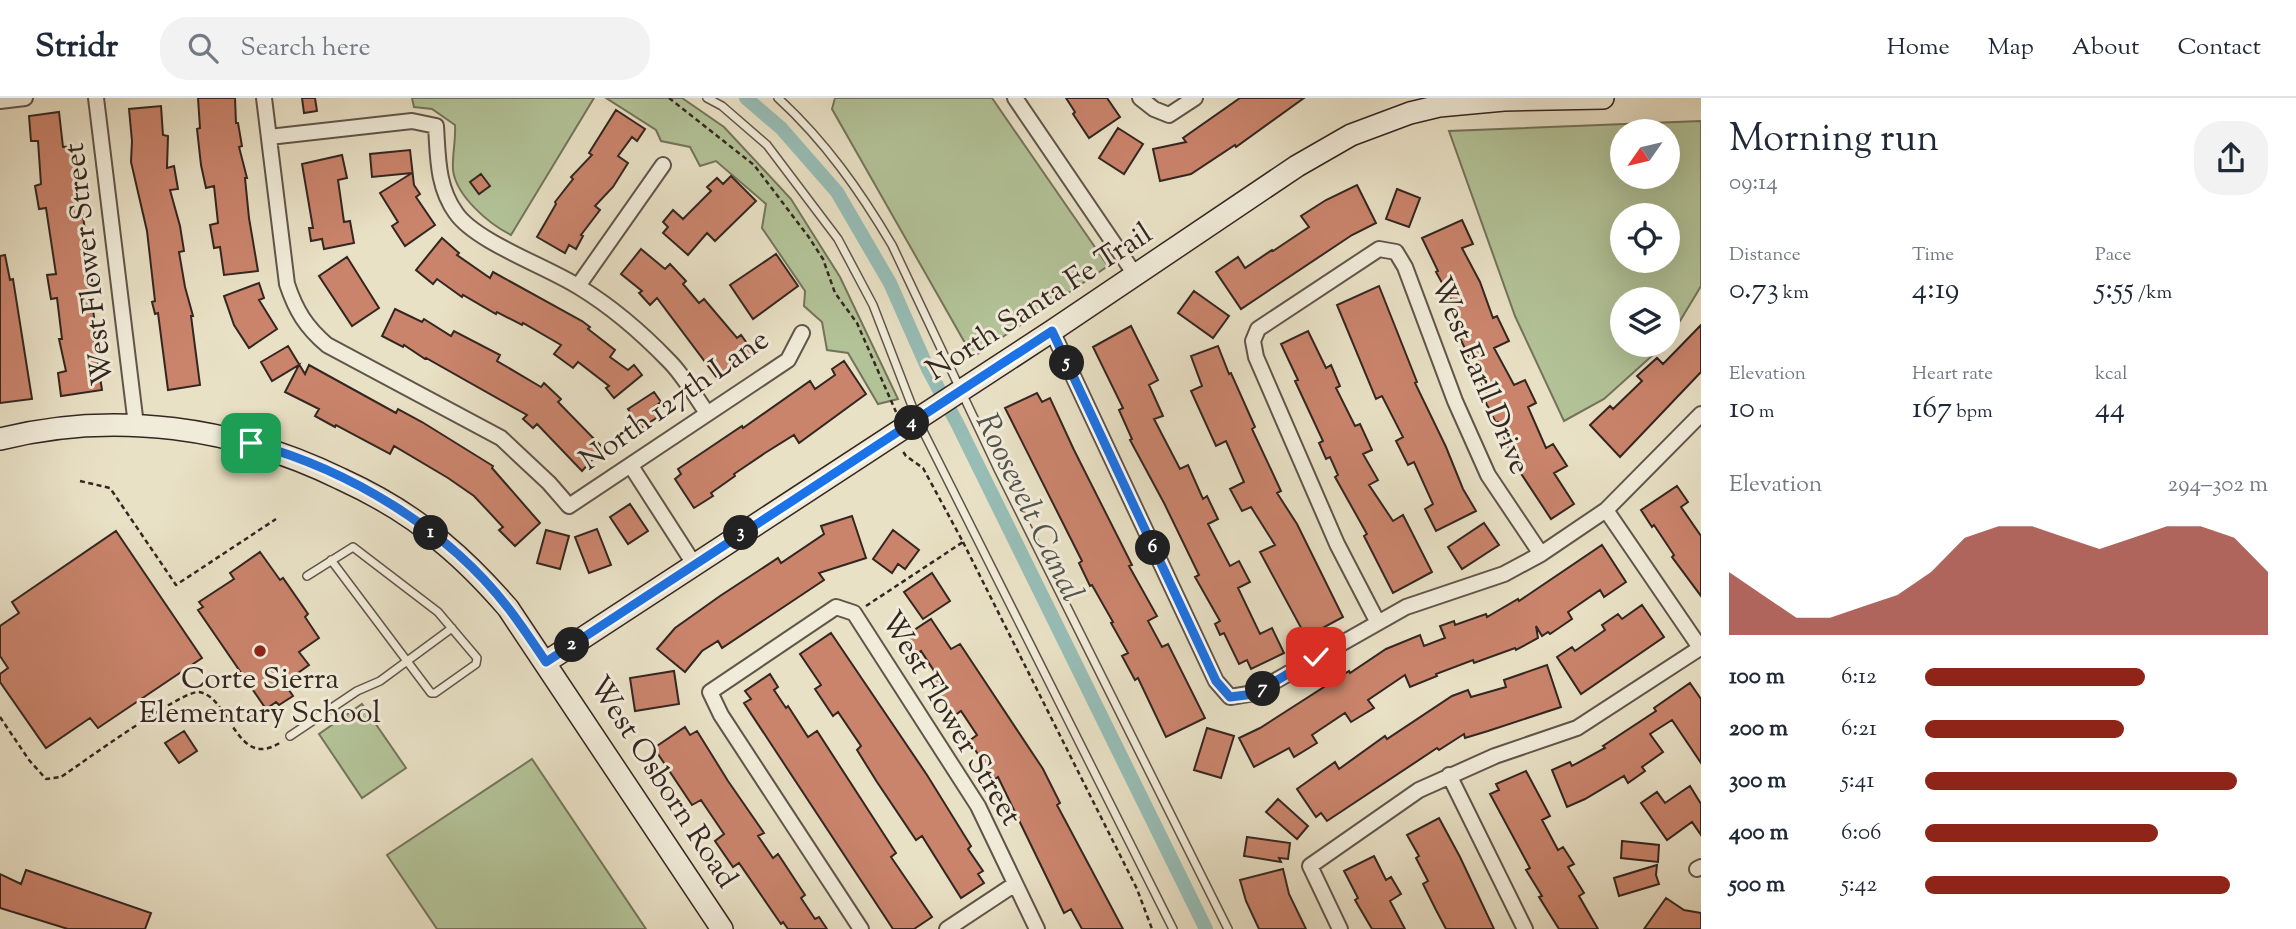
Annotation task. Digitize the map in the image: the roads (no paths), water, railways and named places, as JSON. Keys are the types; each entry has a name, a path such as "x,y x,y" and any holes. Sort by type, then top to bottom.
{"street":[{"path":"0,102 26,98"},
{"name":"West Flower Street","path":"96,98 136,425"},
{"path":"264,98 269,137 412,121 436,126 439,170 446,197 457,215 475,232 578,286 623,317 671,363 707,413"},
{"path":"1015,98 1136,276"},
{"path":"1140,98 1154,109 1168,115 1195,98"},
{"name":"North Santa Fe Trail","path":"546,662 1136,276 1297,166 1351,135 1410,113 1439,106 1504,99 1603,98"},
{"name":"North 127th Lane","path":"269,137 287,284 295,309 308,329 327,345 501,438 549,483 569,506 788,359 802,333"},
{"path":"578,286 663,165"},
{"name":"West Earll Drive","path":"1377,621 1337,544 1256,357 1252,341 1258,329 1380,249 1396,252 1405,267 1455,401 1488,475 1541,554"},
{"path":"1052,331 1216,681 1230,697 1254,694 1377,621 1406,607 1504,573 1541,554 1606,510 1701,414"},
{"path":"0,439 56,428 136,425"},
{"name":"West Osborn Road","path":"136,425 215,434 297,458 372,494 443,542 508,608 722,929"},
{"path":"631,466 694,564"},
{"path":"1340,929 1310,866 1419,790 1495,755 1577,728 1701,649 1606,510"},
{"name":"West Flower Street","path":"861,929 721,715 710,692 836,607 855,613 978,806 1037,929"},
{"path":"1449,775 1525,929"},
{"path":"947,929 1015,884"}],"lane":[{"path":"707,98 722,106 766,145 838,239 873,305 910,424 1173,929"},
{"path":"778,98 834,156 892,246 958,393 1228,929"},
{"path":"307,576 331,560 353,547 438,612 477,658 476,664 435,693 431,693 331,560"},
{"path":"290,736 357,691 380,681 452,628"}],"waterway":[{"name":"Roosevelt Canal","path":"746,98 781,128 837,192 890,283 928,369 1206,929"}],"place":[{"name":"Corte Sierra Elementary School","path":"260,651"}]}
